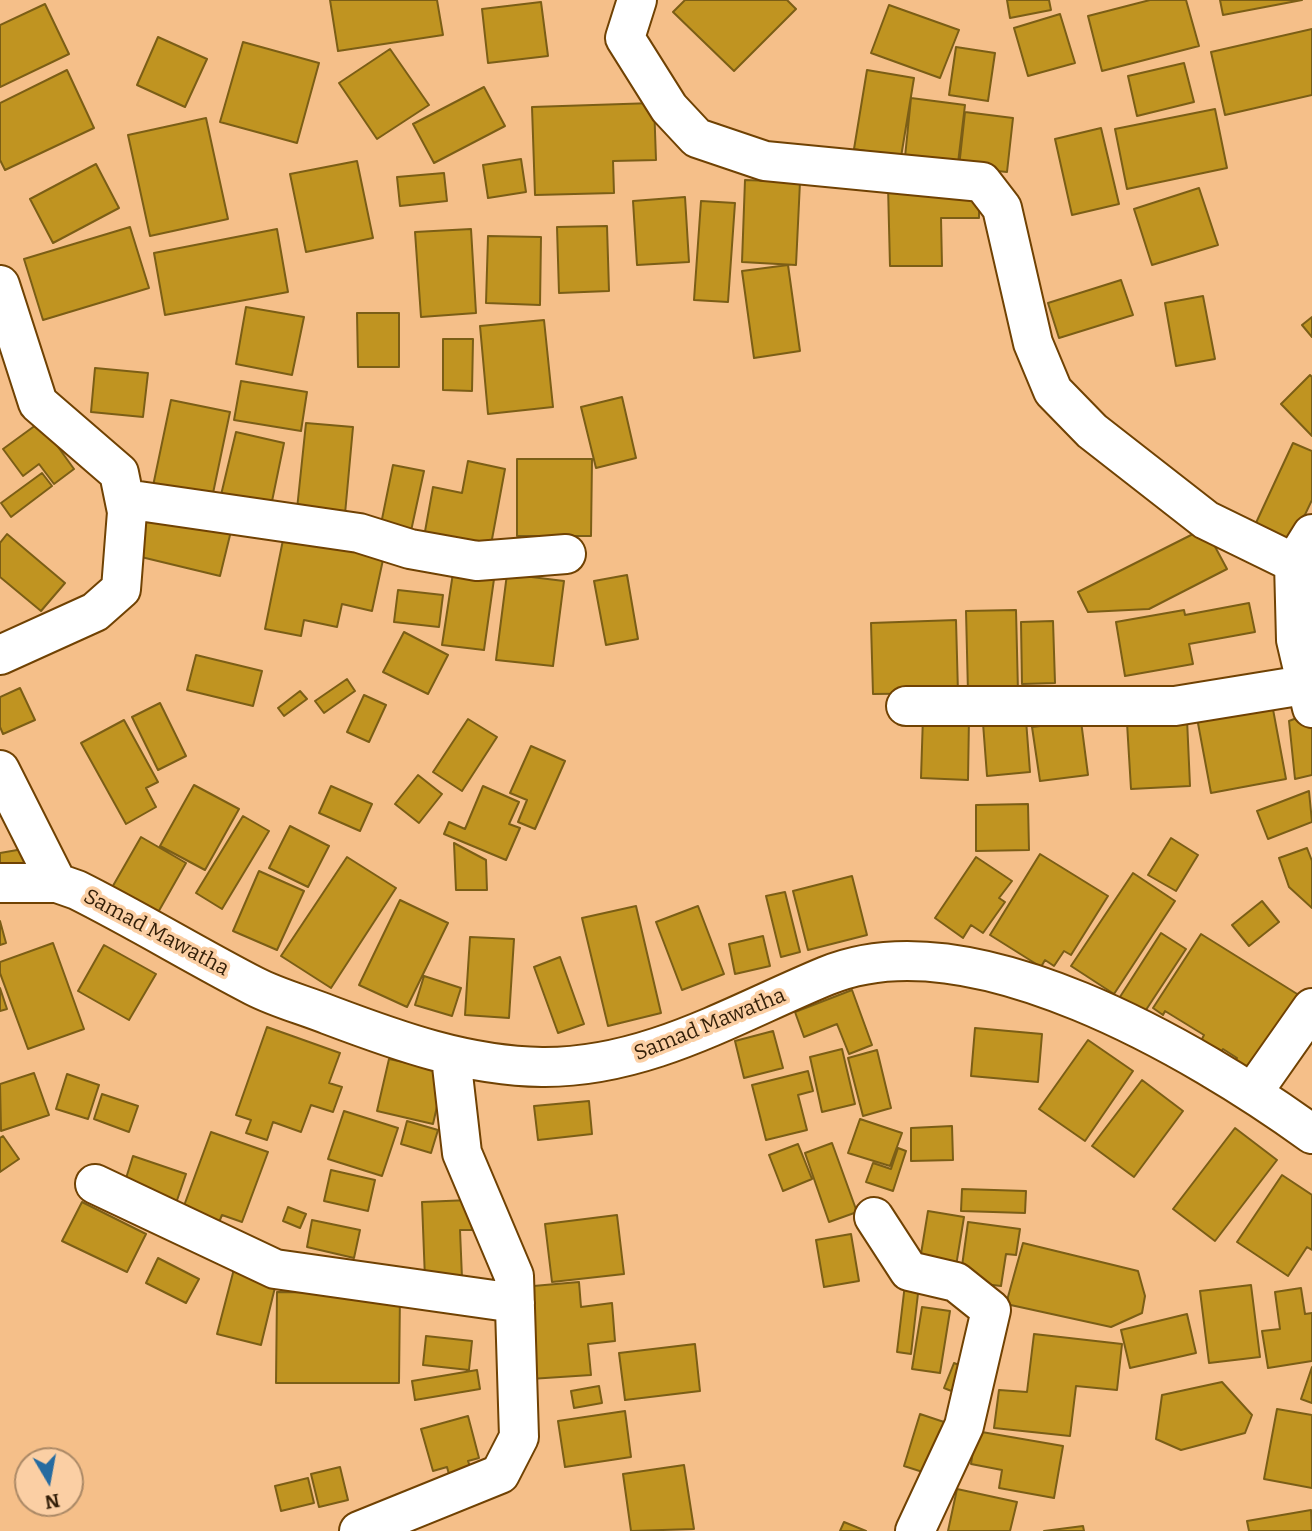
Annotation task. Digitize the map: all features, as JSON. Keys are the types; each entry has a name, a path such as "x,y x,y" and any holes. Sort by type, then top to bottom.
{"street":[{"path":"641,1 625,38 669,108 697,138 765,161 982,182 1002,208 1033,343 1053,391 1093,430 1206,520 1303,549 1296,640 1308,697 1175,706 906,706"},
{"path":"0,285 38,403 119,473 125,499 127,545 121,589 95,612 0,655"},
{"path":"125,499 359,533 410,548 477,561 566,554"},
{"path":"0,770 57,883 0,883"},
{"name":"Samad Mawatha","path":"57,883 138,920 257,988 451,1058 543,1067 633,1057 713,1028 830,974 873,963 908,960 948,963 1068,995 1253,1092 1312,1134"},
{"path":"1253,1092 1312,1007"},
{"path":"359,1531 500,1474 519,1437 514,1276 462,1153 451,1058"},
{"path":"95,1184 275,1269 515,1303"},
{"path":"874,1217 909,1271 956,1282 991,1310 964,1426 915,1531"}],"building":[{"path":"330,0 437,0 443,35 338,51"},
{"path":"685,0 787,0 796,9 734,71 673,12"},
{"path":"1007,0 1049,0 1051,10 1010,18"},
{"path":"1150,0 1186,0 1199,46 1102,71 1088,16"},
{"path":"1220,0 1302,0 1223,15"},
{"path":"541,2 548,56 488,63 482,9"},
{"path":"45,4 69,54 0,87 0,25"},
{"path":"889,5 959,30 940,78 871,53"},
{"path":"1060,14 1075,63 1028,76 1014,28"},
{"path":"1312,29 1312,95 1225,115 1211,52"},
{"path":"158,37 207,59 185,107 137,85"},
{"path":"243,42 319,63 297,143 220,122"},
{"path":"956,47 995,53 988,101 949,95"},
{"path":"390,49 429,105 377,139 339,83"},
{"path":"1184,63 1194,102 1137,116 1128,76"},
{"path":"67,70 94,128 5,170 0,160 0,103"},
{"path":"867,70 914,78 901,157 854,149"},
{"path":"484,87 505,126 434,163 413,124"},
{"path":"911,98 965,105 958,163 905,157"},
{"path":"654,103 656,160 613,161 614,193 535,195 532,107"},
{"path":"1215,109 1227,168 1127,189 1115,129"},
{"path":"965,112 1013,118 1007,172 959,167"},
{"path":"206,118 228,219 150,236 128,135"},
{"path":"1101,128 1119,204 1072,215 1055,139"},
{"path":"521,159 526,192 488,198 483,165"},
{"path":"357,161 373,238 306,252 290,174"},
{"path":"96,164 119,208 53,243 30,199"},
{"path":"444,173 447,201 400,206 397,177"},
{"path":"745,180 800,182 796,265 742,262"},
{"path":"888,186 979,195 979,218 941,218 942,266 890,266"},
{"path":"1199,188 1218,245 1152,265 1134,209"},
{"path":"685,197 689,262 637,265 633,201"},
{"path":"701,201 735,203 728,302 694,300"},
{"path":"607,226 609,291 559,293 557,227"},
{"path":"130,227 149,288 43,320 24,259"},
{"path":"277,229 288,292 165,315 154,253"},
{"path":"471,229 476,313 421,317 415,232"},
{"path":"488,236 541,237 540,305 486,303"},
{"path":"788,265 800,351 754,358 742,271"},
{"path":"1121,280 1133,315 1059,338 1048,303"},
{"path":"1203,296 1215,359 1176,366 1165,303"},
{"path":"246,307 304,317 292,375 236,364"},
{"path":"357,313 399,313 399,367 358,367"},
{"path":"1312,317 1312,337 1302,325"},
{"path":"544,320 553,407 488,414 480,326"},
{"path":"443,339 473,339 472,391 443,390"},
{"path":"95,368 148,373 143,417 91,412"},
{"path":"1310,375 1312,377 1312,436 1281,404"},
{"path":"241,381 307,392 301,431 234,420"},
{"path":"622,397 636,458 596,468 581,407"},
{"path":"171,400 230,412 212,498 153,486"},
{"path":"40,422 74,469 54,484 39,464 23,476 3,449"},
{"path":"306,423 353,427 345,514 297,509"},
{"path":"236,432 284,443 271,506 221,495"},
{"path":"1293,443 1312,451 1312,500 1292,542 1255,525"},
{"path":"517,459 592,459 591,536 517,536"},
{"path":"468,461 505,469 490,550 424,537 433,487 462,493"},
{"path":"393,465 424,471 411,531 381,524"},
{"path":"42,473 52,486 11,517 1,503"},
{"path":"149,511 231,531 220,576 137,556"},
{"path":"1205,528 1227,569 1149,609 1088,612 1078,592"},
{"path":"7,534 65,583 41,611 0,577 0,543"},
{"path":"284,535 384,555 372,611 342,604 337,627 304,620 301,636 265,629"},
{"path":"453,573 494,579 484,650 442,645"},
{"path":"507,574 564,581 553,666 496,660"},
{"path":"627,575 638,639 606,645 594,581"},
{"path":"398,590 443,595 439,627 394,622"},
{"path":"1249,603 1255,632 1189,644 1193,664 1125,676 1116,622 1184,610 1185,615"},
{"path":"1016,610 1018,692 968,693 966,611"},
{"path":"956,620 958,693 873,694 871,623"},
{"path":"1053,621 1055,683 1022,684 1021,622"},
{"path":"404,632 448,655 428,694 383,672"},
{"path":"196,655 262,671 253,706 187,690"},
{"path":"347,679 355,691 324,713 315,701"},
{"path":"20,688 35,720 3,734 0,727 0,697"},
{"path":"300,691 307,699 284,716 278,708"},
{"path":"364,695 386,705 369,742 347,732"},
{"path":"160,703 186,756 158,770 132,717"},
{"path":"1272,704 1286,779 1211,793 1197,718"},
{"path":"1307,714 1312,730 1312,775 1295,779 1289,721"},
{"path":"923,716 969,717 968,780 921,778"},
{"path":"468,719 497,737 462,791 433,772"},
{"path":"1187,719 1190,786 1131,789 1127,723"},
{"path":"124,720 158,782 146,788 156,807 126,824 81,743"},
{"path":"1026,720 1030,772 987,776 983,723"},
{"path":"1081,721 1088,775 1040,781 1032,727"},
{"path":"531,746 565,761 535,829 518,822 527,800 510,793"},
{"path":"418,775 442,794 419,823 395,804"},
{"path":"194,785 239,809 205,870 160,846"},
{"path":"331,786 372,804 360,831 319,813"},
{"path":"483,786 519,802 509,824 520,828 506,860 444,834 449,822 465,829"},
{"path":"1309,791 1312,822 1268,839 1257,811"},
{"path":"1028,804 1029,850 976,851 976,805"},
{"path":"243,816 269,831 222,909 196,893"},
{"path":"290,826 329,846 308,887 269,868"},
{"path":"141,837 186,863 156,916 110,891"},
{"path":"1171,838 1198,855 1176,891 1148,875"},
{"path":"454,843 486,860 487,890 456,890"},
{"path":"1307,848 1312,861 1312,908 1289,887 1279,858"},
{"path":"23,849 26,868 0,873 0,853"},
{"path":"1040,854 1108,896 1071,955 1064,951 1054,966 1045,960 1041,967 990,935"},
{"path":"347,857 396,888 331,988 281,956"},
{"path":"976,857 1012,881 999,898 1005,902 983,933 971,925 963,938 935,918"},
{"path":"259,871 304,891 277,950 233,931"},
{"path":"1133,873 1175,901 1114,994 1071,966"},
{"path":"852,876 867,935 808,950 793,891"},
{"path":"785,892 800,952 781,957 766,896"},
{"path":"400,900 448,923 407,1007 359,985"},
{"path":"1262,901 1279,922 1249,946 1232,925"},
{"path":"636,906 661,1013 608,1026 582,918"},
{"path":"698,906 724,974 682,990 656,922"},
{"path":"0,921 6,943 0,945"},
{"path":"1161,933 1186,949 1142,1016 1118,1000"},
{"path":"1201,934 1302,997 1251,1077 1233,1065 1237,1058 1223,1049 1219,1055 1200,1043 1204,1035 1165,1011 1163,1015 1153,1008"},
{"path":"763,936 770,966 735,974 729,944"},
{"path":"470,937 514,939 509,1018 465,1015"},
{"path":"53,943 84,1029 28,1049 0,973 0,962"},
{"path":"104,945 156,974 129,1020 78,991"},
{"path":"560,957 584,1024 558,1033 534,967"},
{"path":"424,976 461,988 452,1016 415,1005"},
{"path":"0,988 7,1009 0,1011"},
{"path":"852,990 872,1045 849,1054 837,1024 804,1037 795,1012"},
{"path":"267,1027 340,1053 329,1083 342,1087 333,1112 311,1105 301,1132 273,1122 267,1140 246,1133 251,1120 236,1115"},
{"path":"975,1028 1042,1034 1038,1082 971,1076"},
{"path":"773,1031 783,1068 744,1078 735,1041"},
{"path":"1088,1040 1133,1071 1085,1141 1039,1109"},
{"path":"842,1049 855,1104 822,1112 810,1057"},
{"path":"877,1050 891,1108 863,1116 848,1058"},
{"path":"389,1059 445,1071 433,1124 377,1111"},
{"path":"808,1071 813,1091 798,1095 807,1130 766,1140 752,1085"},
{"path":"34,1073 49,1115 1,1131 0,1084"},
{"path":"67,1074 99,1085 88,1119 56,1109"},
{"path":"1142,1080 1183,1111 1134,1177 1092,1146"},
{"path":"102,1094 138,1106 129,1132 94,1119"},
{"path":"589,1101 592,1134 538,1140 534,1106"},
{"path":"344,1111 398,1128 382,1176 328,1159"},
{"path":"860,1119 902,1133 890,1166 848,1153"},
{"path":"407,1121 438,1130 431,1153 401,1144"},
{"path":"952,1126 953,1160 911,1161 911,1128"},
{"path":"1235,1128 1277,1160 1215,1241 1173,1209"},
{"path":"211,1132 268,1152 242,1222 222,1215 217,1227 181,1214"},
{"path":"3,1136 19,1159 0,1172 0,1138"},
{"path":"832,1143 857,1212 829,1222 805,1153"},
{"path":"798,1144 812,1179 783,1191 769,1155"},
{"path":"898,1148 906,1151 893,1191 866,1182 873,1163 891,1169"},
{"path":"133,1156 186,1174 174,1209 122,1191"},
{"path":"331,1170 375,1180 368,1211 324,1201"},
{"path":"1282,1175 1312,1195 1312,1250 1307,1247 1288,1276 1237,1242"},
{"path":"962,1189 1026,1191 1025,1213 961,1211"},
{"path":"470,1200 472,1230 460,1230 462,1278 425,1279 422,1202"},
{"path":"82,1202 146,1234 127,1272 62,1241"},
{"path":"288,1207 306,1214 300,1228 283,1221"},
{"path":"928,1211 964,1217 956,1266 920,1260"},
{"path":"617,1215 624,1274 552,1282 545,1224"},
{"path":"312,1220 360,1230 354,1258 307,1247"},
{"path":"968,1222 1020,1229 1016,1255 1006,1254 1001,1286 960,1281"},
{"path":"851,1234 859,1281 824,1287 816,1240"},
{"path":"1023,1243 1138,1271 1145,1296 1142,1313 1111,1327 1006,1304"},
{"path":"158,1258 199,1279 186,1303 146,1283"},
{"path":"234,1269 277,1279 261,1345 217,1334"},
{"path":"579,1282 581,1307 612,1303 615,1341 588,1344 591,1375 530,1379 522,1287"},
{"path":"905,1284 919,1285 911,1354 897,1352"},
{"path":"1251,1285 1260,1357 1209,1363 1200,1291"},
{"path":"1301,1288 1305,1314 1312,1313 1312,1361 1268,1368 1262,1331 1280,1329 1275,1292"},
{"path":"277,1292 400,1293 399,1383 276,1383"},
{"path":"922,1307 950,1311 940,1373 912,1369"},
{"path":"1187,1314 1196,1353 1130,1368 1121,1330"},
{"path":"1034,1334 1122,1344 1117,1390 1076,1386 1070,1436 994,1428 999,1390 1027,1392"},
{"path":"426,1336 472,1341 469,1370 423,1365"},
{"path":"695,1344 700,1391 625,1400 619,1353"},
{"path":"954,1363 969,1369 959,1394 944,1388"},
{"path":"1312,1367 1312,1403 1301,1399"},
{"path":"477,1370 480,1389 415,1400 412,1381"},
{"path":"1222,1382 1252,1415 1245,1433 1181,1450 1156,1439 1162,1395"},
{"path":"599,1386 602,1403 574,1408 571,1391"},
{"path":"1277,1409 1312,1415 1312,1488 1264,1479"},
{"path":"625,1411 631,1457 565,1467 558,1421"},
{"path":"920,1414 950,1424 932,1475 904,1466"},
{"path":"468,1416 479,1458 468,1461 472,1472 450,1478 447,1467 433,1471 421,1429"},
{"path":"976,1431 1063,1446 1054,1498 999,1488 1002,1470 971,1464"},
{"path":"684,1465 694,1529 631,1531 623,1474"},
{"path":"340,1467 348,1500 319,1507 311,1474"},
{"path":"308,1478 314,1503 281,1511 275,1486"},
{"path":"957,1489 1017,1502 1010,1531 948,1531"},
{"path":"1311,1510 1312,1531 1249,1531 1247,1521"},
{"path":"844,1522 866,1531 840,1531"},
{"path":"1083,1526 1084,1531 1044,1531"}]}
